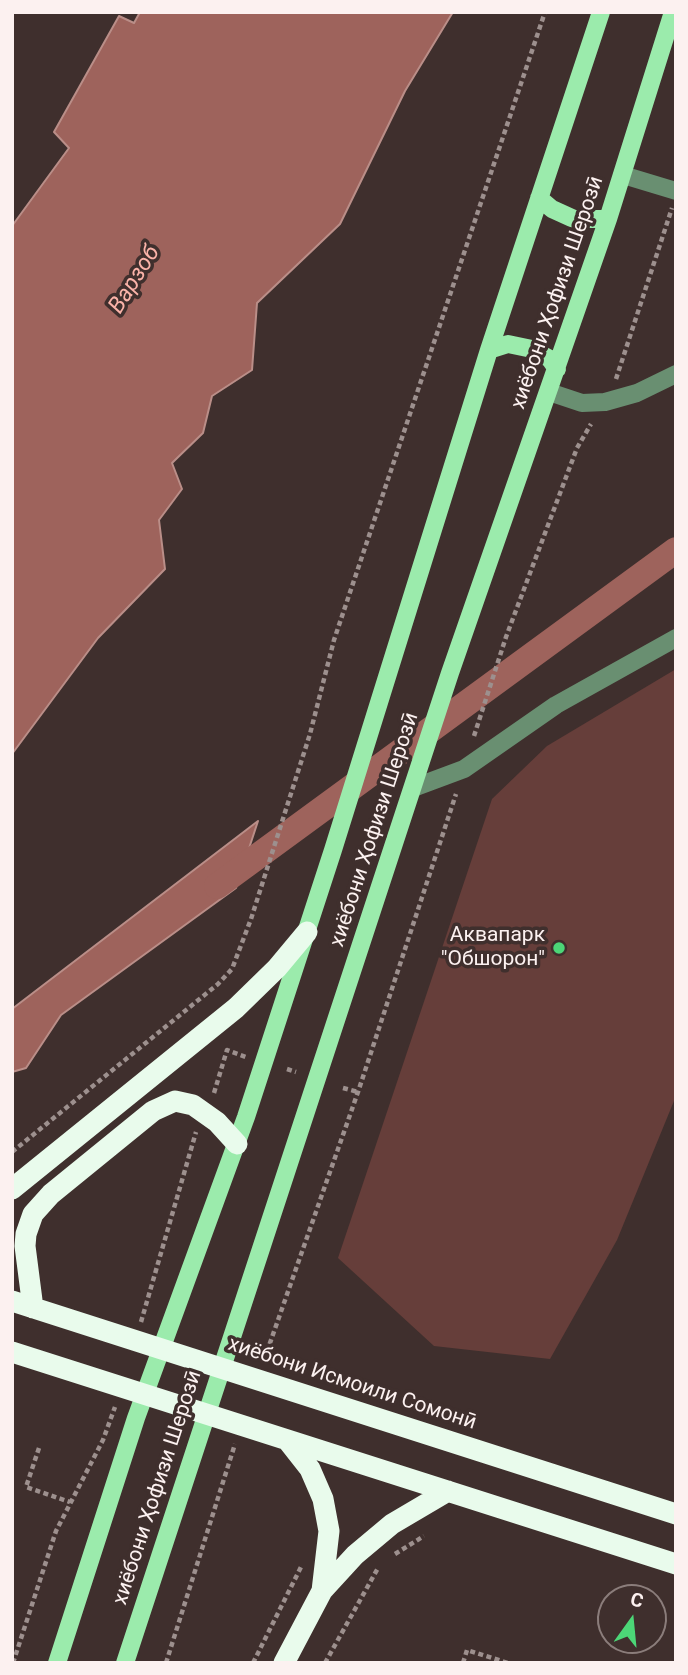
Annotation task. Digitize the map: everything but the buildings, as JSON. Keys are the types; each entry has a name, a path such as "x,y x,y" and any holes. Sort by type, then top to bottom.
{"highway":[{"path":"12,1189 236,1008 277,968 307,932"},
{"path":"22,1304 26,1234 33,1214 51,1194 142,1120 168,1102 184,1102 217,1122 237,1144"},
{"name":"хиёбони Исмоили Сомонӣ","path":"22,1304 676,1514"},
{"path":"12,1352 676,1564"},
{"path":"288,1441 317,1483 327,1516 328,1550 322,1591"},
{"path":"284,1663 322,1591 376,1536 448,1491"}],"main road":[{"name":"хиёбони Ҳофизи Шерозӣ","path":"57,1663 131,1430 237,1144 307,932 489,350 601,12"},
{"name":"хиёбони Ҳофизи Шерозӣ","path":"124,1663 450,673 558,369 623,175 673,12"},
{"path":"539,198 552,209 574,219 608,219"},
{"path":"489,350 508,344 532,349 551,359 558,369"}],"lane":[{"path":"623,175 676,191"},
{"path":"549,393 582,403 605,402 637,393 676,374"},
{"path":"412,788 466,763 556,705 676,638"}],"path":[{"path":"12,1152 226,977 251,919 310,734 334,640 545,12"},
{"path":"261,1368 358,1092 506,637"},
{"path":"213,1097 227,1050 251,1058"},
{"path":"287,1069 296,1072"},
{"path":"342,1088 358,1092"},
{"path":"166,1663 239,1430"},
{"path":"39,1448 26,1488 69,1502"},
{"path":"392,1556 424,1536"},
{"path":"253,1663 304,1560"},
{"path":"325,1663 374,1572 383,1564"},
{"path":"463,1663 467,1650 508,1663"}],"shaded area":[{"name":"Аквапарк \"Обшорон\"","path":"676,669 676,1096 617,1240 550,1359 434,1346 338,1258 492,799 547,746"}],"water":[{"name":"Варзоб","path":"140,12 453,12 405,91 340,224 257,303 252,370 212,396 203,433 172,463 182,489 159,520 165,569 98,638 12,754 12,226 69,148 54,132 119,16 134,23"},
{"path":"258,821 236,888 61,1015 26,1068 12,1072 12,1009"}],"waterway":[{"path":"217,886 676,550"}],"place":[{"name":"Аквапарк \"Обшорон\"","path":"559,948"}]}
